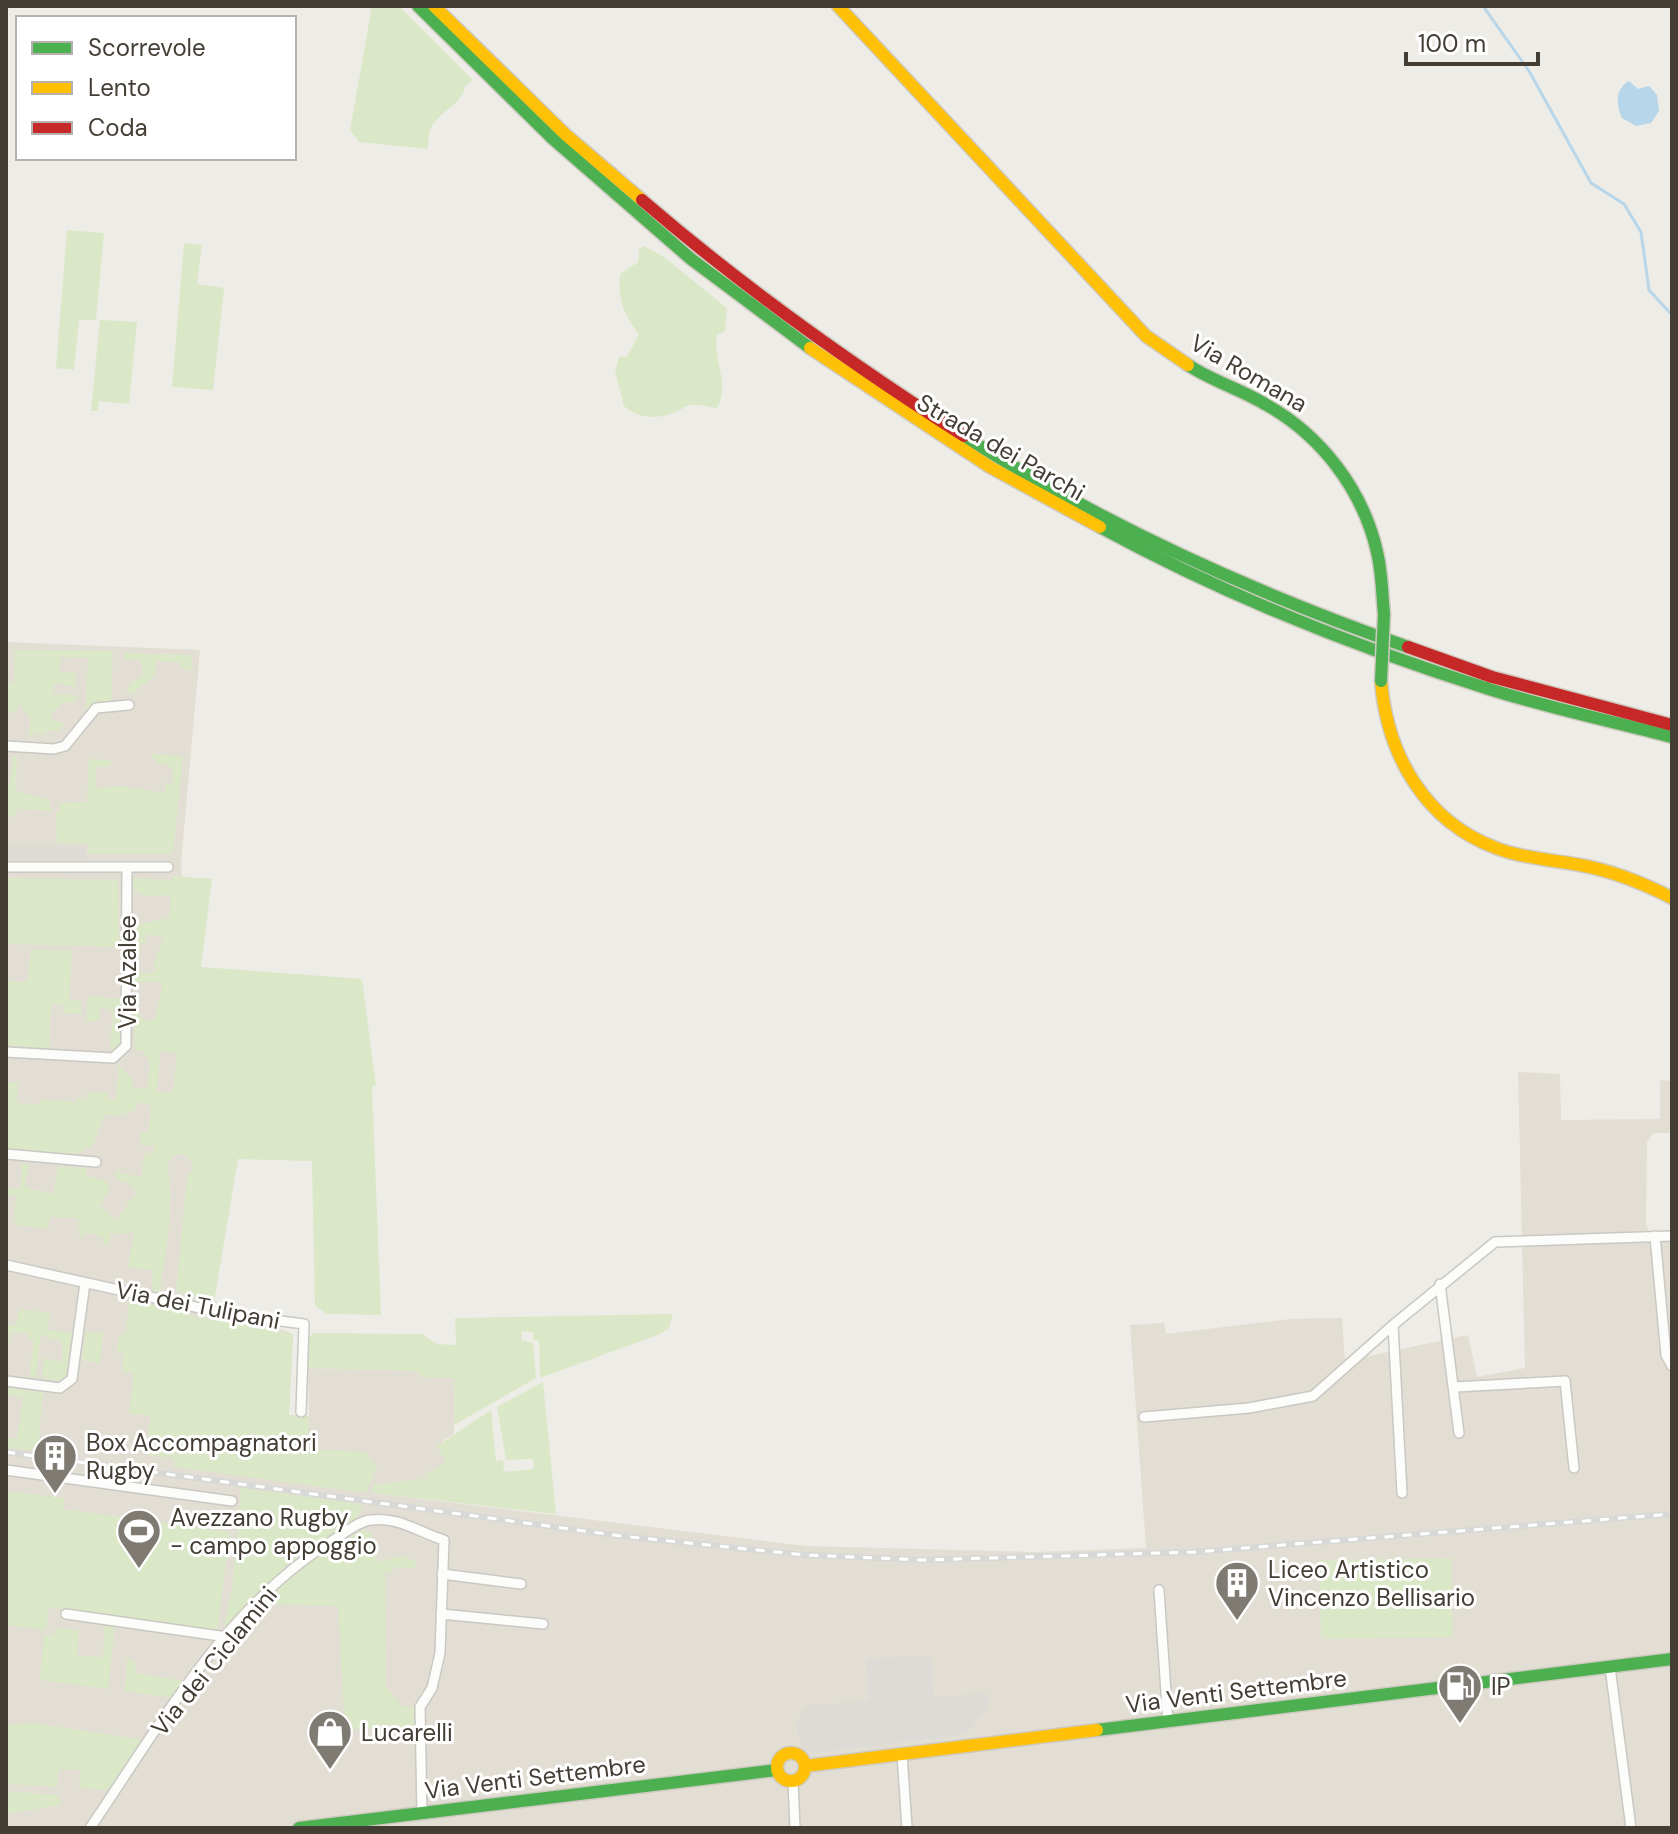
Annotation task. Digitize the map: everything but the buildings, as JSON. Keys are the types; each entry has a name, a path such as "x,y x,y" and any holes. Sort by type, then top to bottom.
{"main road":[{"name":"Strada dei Parchi","path":"418,6 546,135 682,255 806,350 967,455 1088,523 1215,585 1317,628 1511,695 1672,737"},
{"name":"Strada dei Parchi","path":"434,6 585,155 729,277 876,384 1027,477 1190,561 1324,618 1510,682 1672,725"},
{"name":"Via Romana","path":"838,6 1146,336 1204,376 1266,404 1319,442 1353,491 1367,519 1378,554 1384,614 1381,681 1389,737 1405,772 1425,799 1452,825 1493,848 1618,873 1672,898"},
{"name":"Via Venti Settembre","path":"805,1766 1672,1659"},
{"path":"789,1754 801,1758 805,1766 803,1774 793,1781 785,1779 777,1770 779,1761 789,1754"},
{"name":"Via Venti Settembre","path":"299,1828 777,1770"}],"street":[{"path":"6,746 54,749 65,746 96,708 129,705"},
{"path":"6,867 168,867"},
{"name":"Via Azalee","path":"6,1052 113,1058 126,1046 127,868"},
{"path":"6,1154 96,1162"},
{"path":"1655,1236 1666,1355 1672,1366"},
{"path":"1144,1417 1249,1408 1313,1396 1440,1284 1495,1242 1672,1236"},
{"name":"Via dei Tulipani","path":"6,1265 227,1314 304,1324 301,1412"},
{"path":"6,1381 60,1388 72,1379 85,1283"},
{"path":"1440,1284 1459,1433"},
{"path":"1393,1325 1402,1493"},
{"path":"1455,1387 1565,1381 1574,1468"},
{"path":"6,1470 232,1501"},
{"name":"Via dei Ciclamini","path":"90,1828 227,1637 279,1580 303,1559 365,1521 386,1518 404,1522 420,1533 444,1540 442,1574"},
{"path":"422,1813 420,1707 435,1677 442,1574 521,1584"},
{"path":"1159,1590 1168,1722"},
{"path":"66,1614 227,1637"},
{"path":"441,1614 543,1624"},
{"path":"1610,1667 1631,1828"},
{"path":"902,1754 907,1828"},
{"path":"793,1781 795,1828"}],"shaded area":[{"path":"6,642 200,650 181,864 205,1155 189,1290 293,1334 289,1415 309,1416 308,1368 418,1371 419,1377 455,1377 454,1434 443,1440 446,1462 428,1473 429,1478 373,1485 372,1493 806,1546 1035,1552 1146,1548 1130,1325 1164,1323 1166,1334 1290,1319 1342,1318 1345,1361 1468,1335 1477,1377 1525,1368 1518,1072 1560,1074 1561,1120 1660,1119 1660,1080 1672,1081 1672,1133 1653,1133 1647,1142 1646,1222 1649,1232 1672,1233 1672,1828 6,1828"},
{"path":"6,846 86,847 86,860 6,859"},
{"path":"931,1655 934,1697 988,1693 988,1709 969,1731 958,1736 811,1753 802,1746 796,1725 799,1715 809,1705 869,1701 866,1659"}],"green space":[{"path":"372,6 399,6 473,80 434,123 429,132 428,149 359,142 350,130"},
{"path":"67,230 104,233 96,320 79,320 74,370 56,368"},
{"path":"184,243 202,245 197,284 224,288 213,390 172,387"},
{"path":"644,246 664,257 727,308 725,331 717,335 716,344 722,380 717,408 693,405 670,414 646,417 624,406 615,372 619,357 627,357 639,334 623,306 620,274 638,262 639,249"},
{"path":"100,320 137,322 129,404 99,401 98,411 91,411"},
{"path":"15,650 113,651 111,702 94,706 85,715 88,658 60,657 60,672 75,673 76,687 54,683 53,695 76,695 76,702 60,703 59,709 52,711 52,721 63,722 61,731 51,730 41,735 38,732 29,737 30,717 19,704 17,713 6,712 6,683 14,683"},
{"path":"124,653 192,655 191,671 184,670 179,662 156,661 154,676 132,694 126,694 131,682 142,677 142,664 138,659 124,660"},
{"path":"151,754 183,756 173,854 88,854 88,844 57,843 56,811 60,811 60,803 87,802 89,759 111,760 111,766 96,767 95,788 120,786 165,793 166,783 172,783 173,771 165,764 157,763"},
{"path":"13,755 17,755 16,791 49,800 51,811 17,809 16,818 6,814"},
{"path":"173,876 212,879 201,967 362,979 376,1086 372,1086 381,1315 327,1314 315,1306 312,1161 238,1159 214,1302 176,1291 187,1179 193,1167 191,1160 183,1154 174,1155 167,1165 170,1212 160,1292 152,1290 153,1270 128,1268 134,1230 128,1234 111,1233 108,1245 103,1245 103,1237 87,1233 80,1239 78,1218 50,1217 48,1229 17,1225 14,1218 16,1196 6,1194 6,1187 17,1189 21,1185 22,1164 29,1164 25,1187 53,1194 58,1167 87,1168 86,1176 104,1180 110,1187 100,1207 116,1220 136,1193 128,1183 114,1178 121,1165 120,1173 141,1177 145,1153 154,1153 154,1146 140,1145 141,1134 149,1130 151,1105 137,1102 135,1110 120,1116 105,1114 93,1145 75,1155 6,1150 6,1082 18,1083 17,1103 40,1104 41,1099 76,1102 77,1097 86,1099 87,1092 107,1093 107,1098 116,1099 119,1064 132,1080 133,1088 147,1089 150,1065 144,1051 135,1050 134,1012 138,1010 142,1018 149,1021 156,1017 163,982 132,982 131,974 155,973 154,962 164,937 146,934 145,943 140,943 140,956 130,957 131,926 169,918 171,895 145,896 132,888 133,878 173,880","holes":["160,1052 177,1053 173,1092 157,1092"]},
{"path":"6,878 118,880 119,947 6,944"},
{"path":"31,950 72,950 69,1000 80,1001 82,1014 63,1013 63,1005 51,1005 49,1049 6,1045 6,981 27,982"},
{"path":"88,996 121,999 121,1043 117,1049 110,1050 113,1012 101,1007 99,1021 86,1021"},
{"path":"129,1298 193,1316 293,1334 289,1415 309,1417 308,1449 366,1452 377,1466 366,1493 174,1467 173,1458 147,1455 150,1416 129,1413 134,1373 122,1371 124,1354 117,1353 119,1335 126,1334"},
{"path":"19,1309 50,1313 48,1330 72,1333 66,1376 58,1381 42,1378 44,1358 62,1362 62,1342 41,1335 36,1378 29,1377 34,1340 29,1339 29,1334 10,1332 6,1367 6,1324 16,1326"},
{"path":"673,1314 669,1328 660,1334 540,1378 539,1341 533,1340 533,1332 522,1331 521,1340 533,1343 536,1378 454,1425 455,1378 419,1377 418,1371 308,1368 309,1337 314,1333 422,1334 437,1344 456,1345 455,1318"},
{"path":"86,1331 103,1333 100,1364 82,1360"},
{"path":"543,1382 556,1514 372,1493 373,1485 428,1478 427,1473 446,1462 437,1446 491,1410 496,1461 503,1460 504,1472 534,1469 533,1459 506,1460 497,1407"},
{"path":"6,1388 43,1392 38,1451 6,1447 6,1438 17,1439 23,1398 6,1395"},
{"path":"241,1488 362,1504 347,1528 291,1562 224,1627 232,1590"},
{"name":"Avezzano Rugby - campo appoggio","path":"6,1491 64,1498 63,1509 230,1532 217,1631 49,1607 46,1630 6,1625"},
{"path":"364,1530 372,1534 371,1556 377,1556 377,1562 401,1556 416,1562 415,1568 393,1567 393,1572 385,1572 386,1686 401,1706 414,1707 415,1729 345,1729 338,1606 262,1604 312,1556"},
{"path":"1451,1558 1453,1637 1321,1639 1320,1560"},
{"path":"105,1623 115,1624 108,1689 40,1680 44,1635 54,1636 55,1628 79,1630 77,1656 103,1657"},
{"path":"127,1659 134,1660 136,1673 185,1681 173,1698 125,1691"},
{"path":"34,1723 143,1740 108,1790 79,1788 80,1770 59,1769 57,1787 6,1784 7,1724"},
{"path":"6,1791 57,1795 61,1805 6,1814"}],"water":[{"path":"1629,81 1638,89 1649,86 1657,95 1659,111 1651,123 1636,126 1622,118 1618,97 1621,88"}],"waterway":[{"path":"1483,6 1529,71 1591,183 1624,204 1641,232 1649,290 1672,315"}],"railway":[{"path":"6,1452 621,1536 806,1555 924,1560 1195,1552 1672,1514"}],"traffic: fast":[{"path":"418,6 552,138 691,259 810,348"},
{"path":"1188,365 1285,417 1304,431 1337,466 1370,529 1380,567 1384,614"},
{"path":"964,436 1070,498 1180,554 1293,604 1408,647"},
{"path":"1100,527 1194,575 1339,637 1512,696 1672,737"},
{"path":"1381,681 1384,614"},
{"path":"1097,1730 1672,1659"},
{"path":"299,1828 777,1770"}],"traffic: slow":[{"path":"434,6 566,135 642,200"},
{"path":"838,6 1146,336 1188,365"},
{"path":"810,348 990,467 1100,527"},
{"path":"1381,681 1391,734 1401,759 1414,782 1448,821 1496,848 1604,871 1672,898"},
{"path":"805,1766 1097,1730"},
{"path":"791,1753 801,1757 805,1767 801,1777 791,1781 781,1777 777,1767 781,1757 791,1753"}],"traffic: jam":[{"path":"642,200 798,324 964,436"},
{"path":"1408,647 1492,677 1672,725"}],"place":[{"name":"Box Accompagnatori Rugby","path":"55,1495"},
{"name":"Avezzano Rugby - campo appoggio","path":"139,1570"},
{"name":"Liceo Artistico Vincenzo Bellisario","path":"1237,1622"},
{"name":"IP","path":"1460,1725"},
{"name":"Lucarelli","path":"330,1771"}]}
